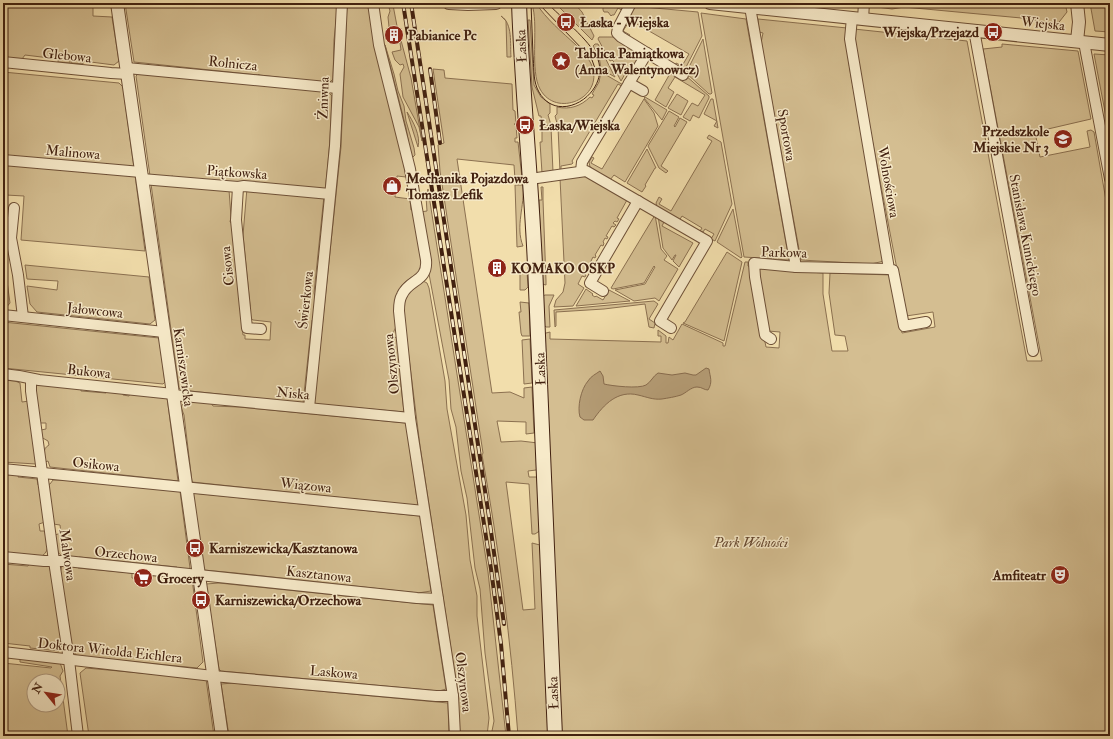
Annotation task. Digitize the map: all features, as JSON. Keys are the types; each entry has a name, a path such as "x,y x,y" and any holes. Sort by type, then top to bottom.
{"main road":[{"name":"Łaska","path":"519,3 525,121 535,265 555,736"}],"street":[{"name":"Karniszewicka","path":"118,3 222,736"},
{"name":"Żniwna","path":"330,194 335,146 342,3"},
{"name":"Olszynowa","path":"373,3 379,45 410,169 426,265 426,270 422,277 406,288 402,294 399,311 410,418 453,696 455,736"},
{"path":"449,3 496,3"},
{"path":"631,3 618,28 617,33 621,37 683,74"},
{"name":"Wiejska","path":"710,3 1110,45"},
{"name":"Wolnościowa","path":"864,3 850,39 890,269 893,270 904,326 926,322"},
{"path":"1077,3 1081,42 1110,179"},
{"name":"Sportowa","path":"750,7 796,267"},
{"name":"Stanisława Kunickiego","path":"974,30 1033,351"},
{"path":"581,171 582,162 647,53"},
{"name":"Glebowa","path":"3,62 112,74 127,71"},
{"name":"Rolnicza","path":"127,71 337,88"},
{"path":"629,83 643,91"},
{"name":"Malinowa","path":"3,160 142,176"},
{"path":"530,179 586,171 707,241 660,321 671,328"},
{"name":"Piątkowska","path":"142,176 238,187 244,186 330,194"},
{"name":"Cisowa","path":"238,187 236,220 247,328 262,329"},
{"name":"Świerkowa","path":"309,408 330,194"},
{"path":"603,291 590,283 638,201"},
{"path":"14,208 7,237 18,275 23,317"},
{"name":"Parkowa","path":"771,339 765,335 755,277 754,262 796,267 890,269"},
{"name":"Jałowcowa","path":"3,315 164,332"},
{"name":"Bukowa","path":"3,374 31,379 173,395"},
{"name":"Malwowa","path":"31,379 78,736"},
{"name":"Niska","path":"173,395 410,418"},
{"name":"Osikowa","path":"3,469 186,487"},
{"name":"Wiązowa","path":"186,487 424,511"},
{"name":"Orzechowa","path":"3,557 199,575"},
{"name":"Kasztanowa","path":"199,575 438,599"},
{"name":"Doktora Witolda Eichlera","path":"3,652 213,676"},
{"name":"Laskowa","path":"213,676 436,696 453,696"}],"green space":[{"path":"3,3 93,3 93,16 112,17 119,61 114,65 83,61 83,64 71,63 72,60 70,60 70,63 58,62 58,59 25,55 22,59 3,59"},
{"path":"125,3 338,3 334,40 333,79 329,83 259,74 134,62"},
{"path":"347,3 369,5 398,131 406,177 397,176 395,197 410,199 423,269 401,286 397,297 396,327 393,337 399,338 401,386 404,412 314,404 341,147"},
{"path":"536,3 549,20 583,52 592,66 594,77 591,87 585,95 576,101 557,103 547,98 540,89 535,72 535,27 533,5"},
{"path":"558,3 574,3 582,12 594,36 592,40 557,5"},
{"path":"603,3 610,6 611,3 628,5 625,12 618,8 614,15 611,16 608,12 604,12"},
{"path":"870,3 1065,3 1067,12 1056,26 1052,25 1051,27 1032,19 904,7 892,9 870,6"},
{"path":"1090,3 1110,3 1110,32 1095,31"},
{"path":"388,4 393,5 397,26 389,27 388,17 390,11"},
{"path":"633,6 698,12 702,36 684,71 674,67 676,63 682,66 689,54 630,20 623,31 630,35 627,39 620,32"},
{"path":"701,13 746,19 789,260 744,257"},
{"path":"758,19 847,28 846,42 850,70 884,261 871,264 801,260 761,43 763,33 759,32"},
{"path":"528,20 530,20 534,85 541,97 550,104 550,113 548,115 551,125 542,126 541,116 539,116 532,87"},
{"path":"506,21 510,35 511,57 507,57"},
{"path":"398,29 411,78 422,141 419,127 403,97 400,74 404,67 403,64 400,65 395,60 392,52 401,50"},
{"name":"Park Wolności","path":"854,29 967,41 1027,361 1042,361 983,49 1002,47 1002,44 1078,51 1091,119 1035,132 1040,157 1090,147 1087,131 1091,130 1094,132 1110,223 1110,736 560,736 543,335 550,332 550,339 661,342 661,336 658,336 658,330 666,336 666,343 668,343 669,337 673,340 682,324 723,343 723,346 725,346 745,262 748,262 748,266 751,268 766,347 779,348 780,332 768,331 758,277 759,268 823,273 823,294 832,351 848,351 845,336 835,335 829,293 830,273 891,275 902,333 935,327 933,312 906,316 853,40"},
{"path":"599,37 617,37 643,53 638,66 633,63 628,70 633,73 631,77 625,74 621,81 612,64 614,62 612,60 610,61 598,39"},
{"path":"703,39 711,94 709,94 686,73"},
{"path":"598,44 615,77 601,69 599,56 593,46"},
{"path":"385,45 398,91 404,106 406,121 414,148 415,155 413,157 411,157 406,128"},
{"path":"1094,54 1110,55 1110,138"},
{"path":"433,69 444,70 445,78 512,84 513,110 515,111 516,124 514,124 516,125 517,138 515,138 515,142 518,142 522,178 515,180 514,165 457,159 492,393 510,392 524,398 524,388 532,387 534,433 526,434 526,422 497,421 501,442 521,441 538,443 538,467 536,470 528,471 529,477 536,477 539,479 541,530 535,534 532,534 529,484 506,482 523,610 535,609 532,543 540,545 549,736 518,736 512,666 499,560 440,171 438,145 444,143"},
{"path":"672,70 685,75 709,96 699,118 693,115 690,121 683,117 692,103 698,106 705,95 675,77 668,88 674,92 666,107 655,100"},
{"path":"3,72 119,83 123,87 134,168 3,158"},
{"path":"601,72 625,86 625,88 618,84 572,161 573,163 561,166 560,172 558,127 555,116 557,114 557,107 571,108 583,103 590,97 592,98 594,95 592,94 599,82"},
{"path":"139,73 328,92 332,96 330,144 325,191 174,178 173,176 150,176 136,76"},
{"path":"677,94 688,101 681,115 668,108"},
{"path":"645,97 667,110 662,120 644,98"},
{"path":"644,99 654,113 658,126 625,182 614,175 610,180 590,167 589,162 592,157 594,158 591,163 602,169"},
{"path":"711,99 713,99 717,121 704,114"},
{"path":"669,111 679,117 674,126 675,127 680,118 687,122 661,166 668,171 666,173 659,168 648,146"},
{"path":"407,112 417,133 419,143 418,147"},
{"path":"717,121 718,128 714,126"},
{"path":"551,127 553,172 542,173 540,142 542,142 542,128"},
{"path":"709,135 721,142 732,204 715,241 711,239 714,234 705,229 703,232 700,231 702,228 682,216 679,221 657,207 656,203 659,197 662,199 659,204 671,211 712,141 707,138"},
{"path":"647,149 656,168 642,192 627,183"},
{"path":"3,163 135,175 145,251 21,240 24,196 6,195 3,225"},
{"path":"586,175 627,200 617,218 619,219 617,222 615,221 613,223 616,225 614,227 612,226 606,236 608,237 607,239 605,238 603,242 603,246 601,245 595,255 595,258 593,257 590,263 592,265 588,265 584,274 586,275 585,277 582,276 578,284 584,288 573,306 554,307 556,300 563,292 565,283 560,178"},
{"path":"151,184 229,190 230,222 232,223 243,335 245,335 245,339 270,340 271,322 253,320 250,318 243,235 247,188 324,196 314,293 321,321 312,320 303,403 181,390 179,388"},
{"path":"515,185 523,185 520,231 523,246 517,247"},
{"path":"541,187 543,187 546,285 542,284 539,200 542,200"},
{"path":"428,189 488,572 506,736 491,736 494,721 485,653 480,589 475,568 467,498 461,471 456,427 451,409 449,380 429,274 420,212 427,211 426,197"},
{"path":"733,209 742,257 741,258 717,242"},
{"path":"655,215 661,249 667,256 664,260 678,269 659,301 655,298 634,301 615,290 645,284 655,267 654,266 644,283 613,289 611,288"},
{"path":"658,216 665,220 662,226 693,243 679,267 673,261 676,255 672,260 663,248"},
{"path":"3,252 10,303 5,309 3,309"},
{"path":"727,252 742,262 724,341 683,323"},
{"path":"25,265 149,277 155,320 150,324 37,312 30,304 27,286 57,290 58,281 27,279"},
{"path":"524,270 527,272 528,287 525,290 520,290 520,271"},
{"path":"423,281 427,283 429,288 445,381 447,409 466,515 470,560 477,596 477,616 489,718 487,736 459,736 457,688 420,446 402,302 406,295"},
{"path":"586,289 595,297 596,296 603,300 609,290 630,301 576,306"},
{"path":"554,295 549,306 550,327 546,327 543,324 543,296"},
{"path":"654,301 658,304 649,319 655,323 654,328 649,327 645,304 604,309 556,312 555,327 554,310"},
{"path":"520,302 529,303 530,336 522,336 521,333 519,312 521,312"},
{"path":"3,322 159,338 165,382 163,384 3,368"},
{"path":"530,339 532,383 524,384 522,340"},
{"path":"3,380 20,383 22,402 29,401 36,464 3,462"},
{"path":"39,384 81,388 81,391 106,393 107,390 123,392 123,395 129,396 130,392 167,397 178,481 50,467 48,461 45,462 44,455 45,448 49,445 48,441 41,437 41,430 46,429 46,423 40,423 35,391 36,386"},
{"path":"186,400 211,403 213,406 239,407 406,423 417,499 419,499 419,503 417,506 392,504 192,482 184,415 181,407"},
{"path":"3,472 19,474 18,477 37,479 38,485 41,485 45,522 39,524 40,531 46,531 48,545 47,551 42,556 7,553 7,549 3,549"},
{"path":"53,480 180,491 190,568 177,569 177,567 79,557 78,559 62,556 57,548 55,535 61,533 60,525 53,524 47,485"},
{"path":"193,493 420,516 431,591 418,593 204,570"},
{"path":"30,563 47,565 50,568 62,645 59,651 3,643 3,564 28,566"},
{"path":"62,565 132,573 132,578 152,581 153,575 192,579 203,662 197,668 107,659 85,659 76,655 71,648 60,573"},
{"path":"219,583 433,605 446,689 439,691 221,671 219,669 206,584"},
{"path":"20,655 59,660 63,671 62,673 26,673 26,713 65,713 68,736 3,736 3,663 52,667 20,662"},
{"path":"86,668 206,679 214,736 89,736 80,673"},
{"path":"233,683 448,703 449,736 229,736 221,684"}],"shaded area":[{"path":"706,368 709,369 711,380 708,390 695,387 681,395 659,399 631,394 618,396 607,404 593,420 584,420 580,417 579,403 583,389 591,378 600,371 603,376 604,384 638,387 646,385 658,373 672,375 685,373 696,375"}],"tram line":[{"path":"531,3 534,72 537,88 545,100 556,106 568,106 580,102 590,94 597,83 600,70 597,57 588,44 547,3"},
{"path":"538,3 592,60 596,71"}],"railway":[{"path":"403,3 491,569 501,644 509,736"},
{"path":"411,3 504,624"},
{"path":"430,69 440,143"}],"place":[{"name":"Łaska - Wiejska","path":"566,22"},
{"name":"Wiejska/Przejazd","path":"993,32"},
{"name":"Pabianice Pc","path":"394,35"},
{"name":"Tablica Pamiątkowa (Anna Walentynowicz)","path":"561,61"},
{"name":"Łaska/Wiejska","path":"525,125"},
{"name":"Przedszkole Miejskie Nr 3","path":"1063,139"},
{"name":"Mechanika Pojazdowa Tomasz Lefik","path":"392,186"},
{"name":"KOMAKO OSKP","path":"497,268"},
{"name":"Karniszewicka/Kasztanowa","path":"195,548"},
{"name":"Amfiteatr","path":"1060,575"},
{"name":"Grocery","path":"143,578"},
{"name":"Karniszewicka/Orzechowa","path":"201,600"}]}
